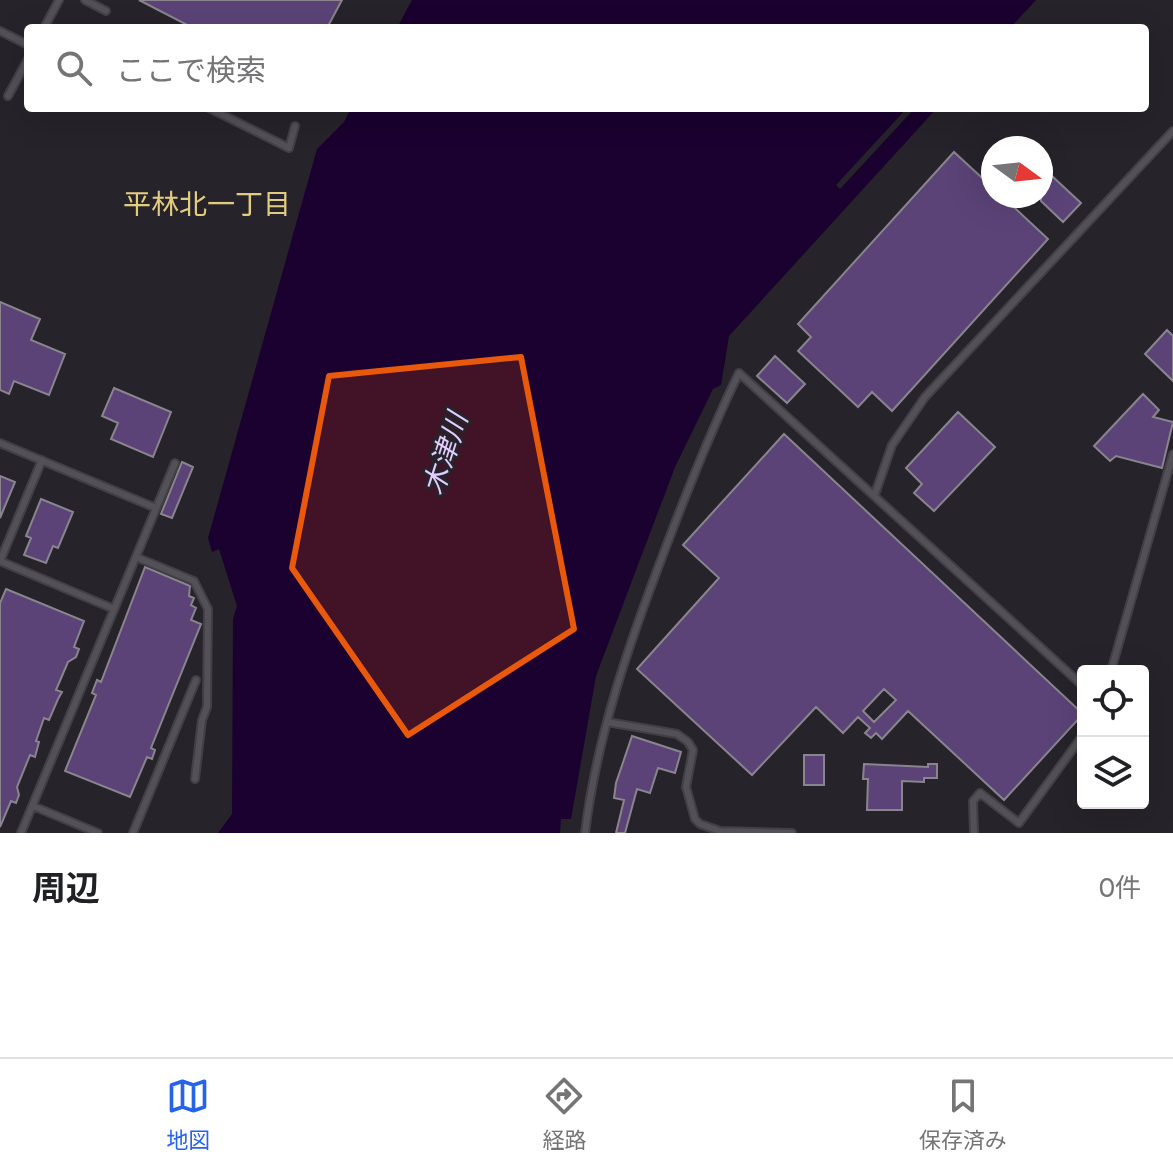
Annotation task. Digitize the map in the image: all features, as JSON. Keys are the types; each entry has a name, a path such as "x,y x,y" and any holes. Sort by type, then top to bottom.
{"lane":[{"path":"46,24 59,0"},
{"path":"85,0 106,11"},
{"path":"0,31 24,43"},
{"path":"8,96 24,66"},
{"path":"217,112 289,148 295,126"},
{"path":"875,494 892,445 925,397 1173,131"},
{"path":"585,833 607,722 624,656 699,455 739,373 1077,680"},
{"path":"0,443 156,508"},
{"path":"1113,665 1173,454"},
{"path":"42,460 0,561 114,609"},
{"path":"21,833 175,463"},
{"path":"136,557 194,581 208,609 207,707 202,720 195,779"},
{"path":"133,833 196,680"},
{"path":"607,722 677,734 688,742 693,750 686,787 695,819 700,824 720,831 792,833"},
{"path":"974,833 973,801 980,793 1019,823 1082,737"},
{"path":"33,806 98,833"}],"highlighted area":[{"path":"521,357 574,629 408,735 292,568 329,376"}],"water":[{"path":"412,0 1036,0 1014,24 399,24"},
{"name":"木津川","path":"349,112 933,112 729,336 721,385 713,389 675,467 596,676 571,819 561,819 560,833 218,833 232,814 233,619 237,606 219,549 212,552 208,538 317,149 344,122"}],"pier":[{"path":"903,112 911,112 840,189 836,185"}],"building":[{"path":"139,0 342,0 329,24 185,24"},
{"path":"954,152 981,177 981,208 1015,208 1048,239 892,411 872,392 858,407 798,351 811,337 798,324"},
{"path":"1053,177 1081,203 1063,222 1048,208 1053,208"},
{"path":"0,302 40,319 31,340 65,354 49,395 14,381 9,394 0,390"},
{"path":"1167,330 1173,336 1173,381 1145,354"},
{"path":"775,356 805,384 787,403 757,376"},
{"path":"114,388 171,412 153,457 111,439 118,423 102,416"},
{"path":"1143,394 1159,410 1153,417 1173,422 1162,468 1116,456 1110,461 1094,446"},
{"path":"958,412 995,447 934,511 914,493 922,484 906,468"},
{"path":"784,434 1077,708 1077,721 1004,800 908,711 882,739 876,733 871,738 865,733 870,728 858,717 843,733 816,707 752,775 637,669 719,578 683,545","holes":["884,689 896,700 874,722 863,711"]},
{"path":"182,462 193,467 172,518 161,514"},
{"path":"0,476 15,482 0,518"},
{"path":"41,499 73,512 58,548 53,546 46,563 24,555 31,538 26,536"},
{"path":"145,567 190,586 189,596 194,598 191,605 196,608 191,620 201,624 151,748 155,750 152,759 147,757 130,797 65,771 96,695 92,693 97,680 101,682"},
{"path":"6,589 84,621 74,647 79,649 76,657 68,662 56,690 62,692 49,720 44,718 36,741 39,742 35,757 30,755 17,787 19,795 16,803 11,801 0,827 0,603"},
{"path":"632,736 681,752 675,773 658,768 650,793 637,789 625,833 616,833 624,800 614,798 616,783"},
{"path":"804,755 824,755 824,785 804,785"},
{"path":"864,764 928,767 928,764 937,764 937,778 924,778 924,782 902,781 902,810 867,810 868,779 863,779"}],"district":[{"name":"平林北一丁目","path":"207,205"}]}
